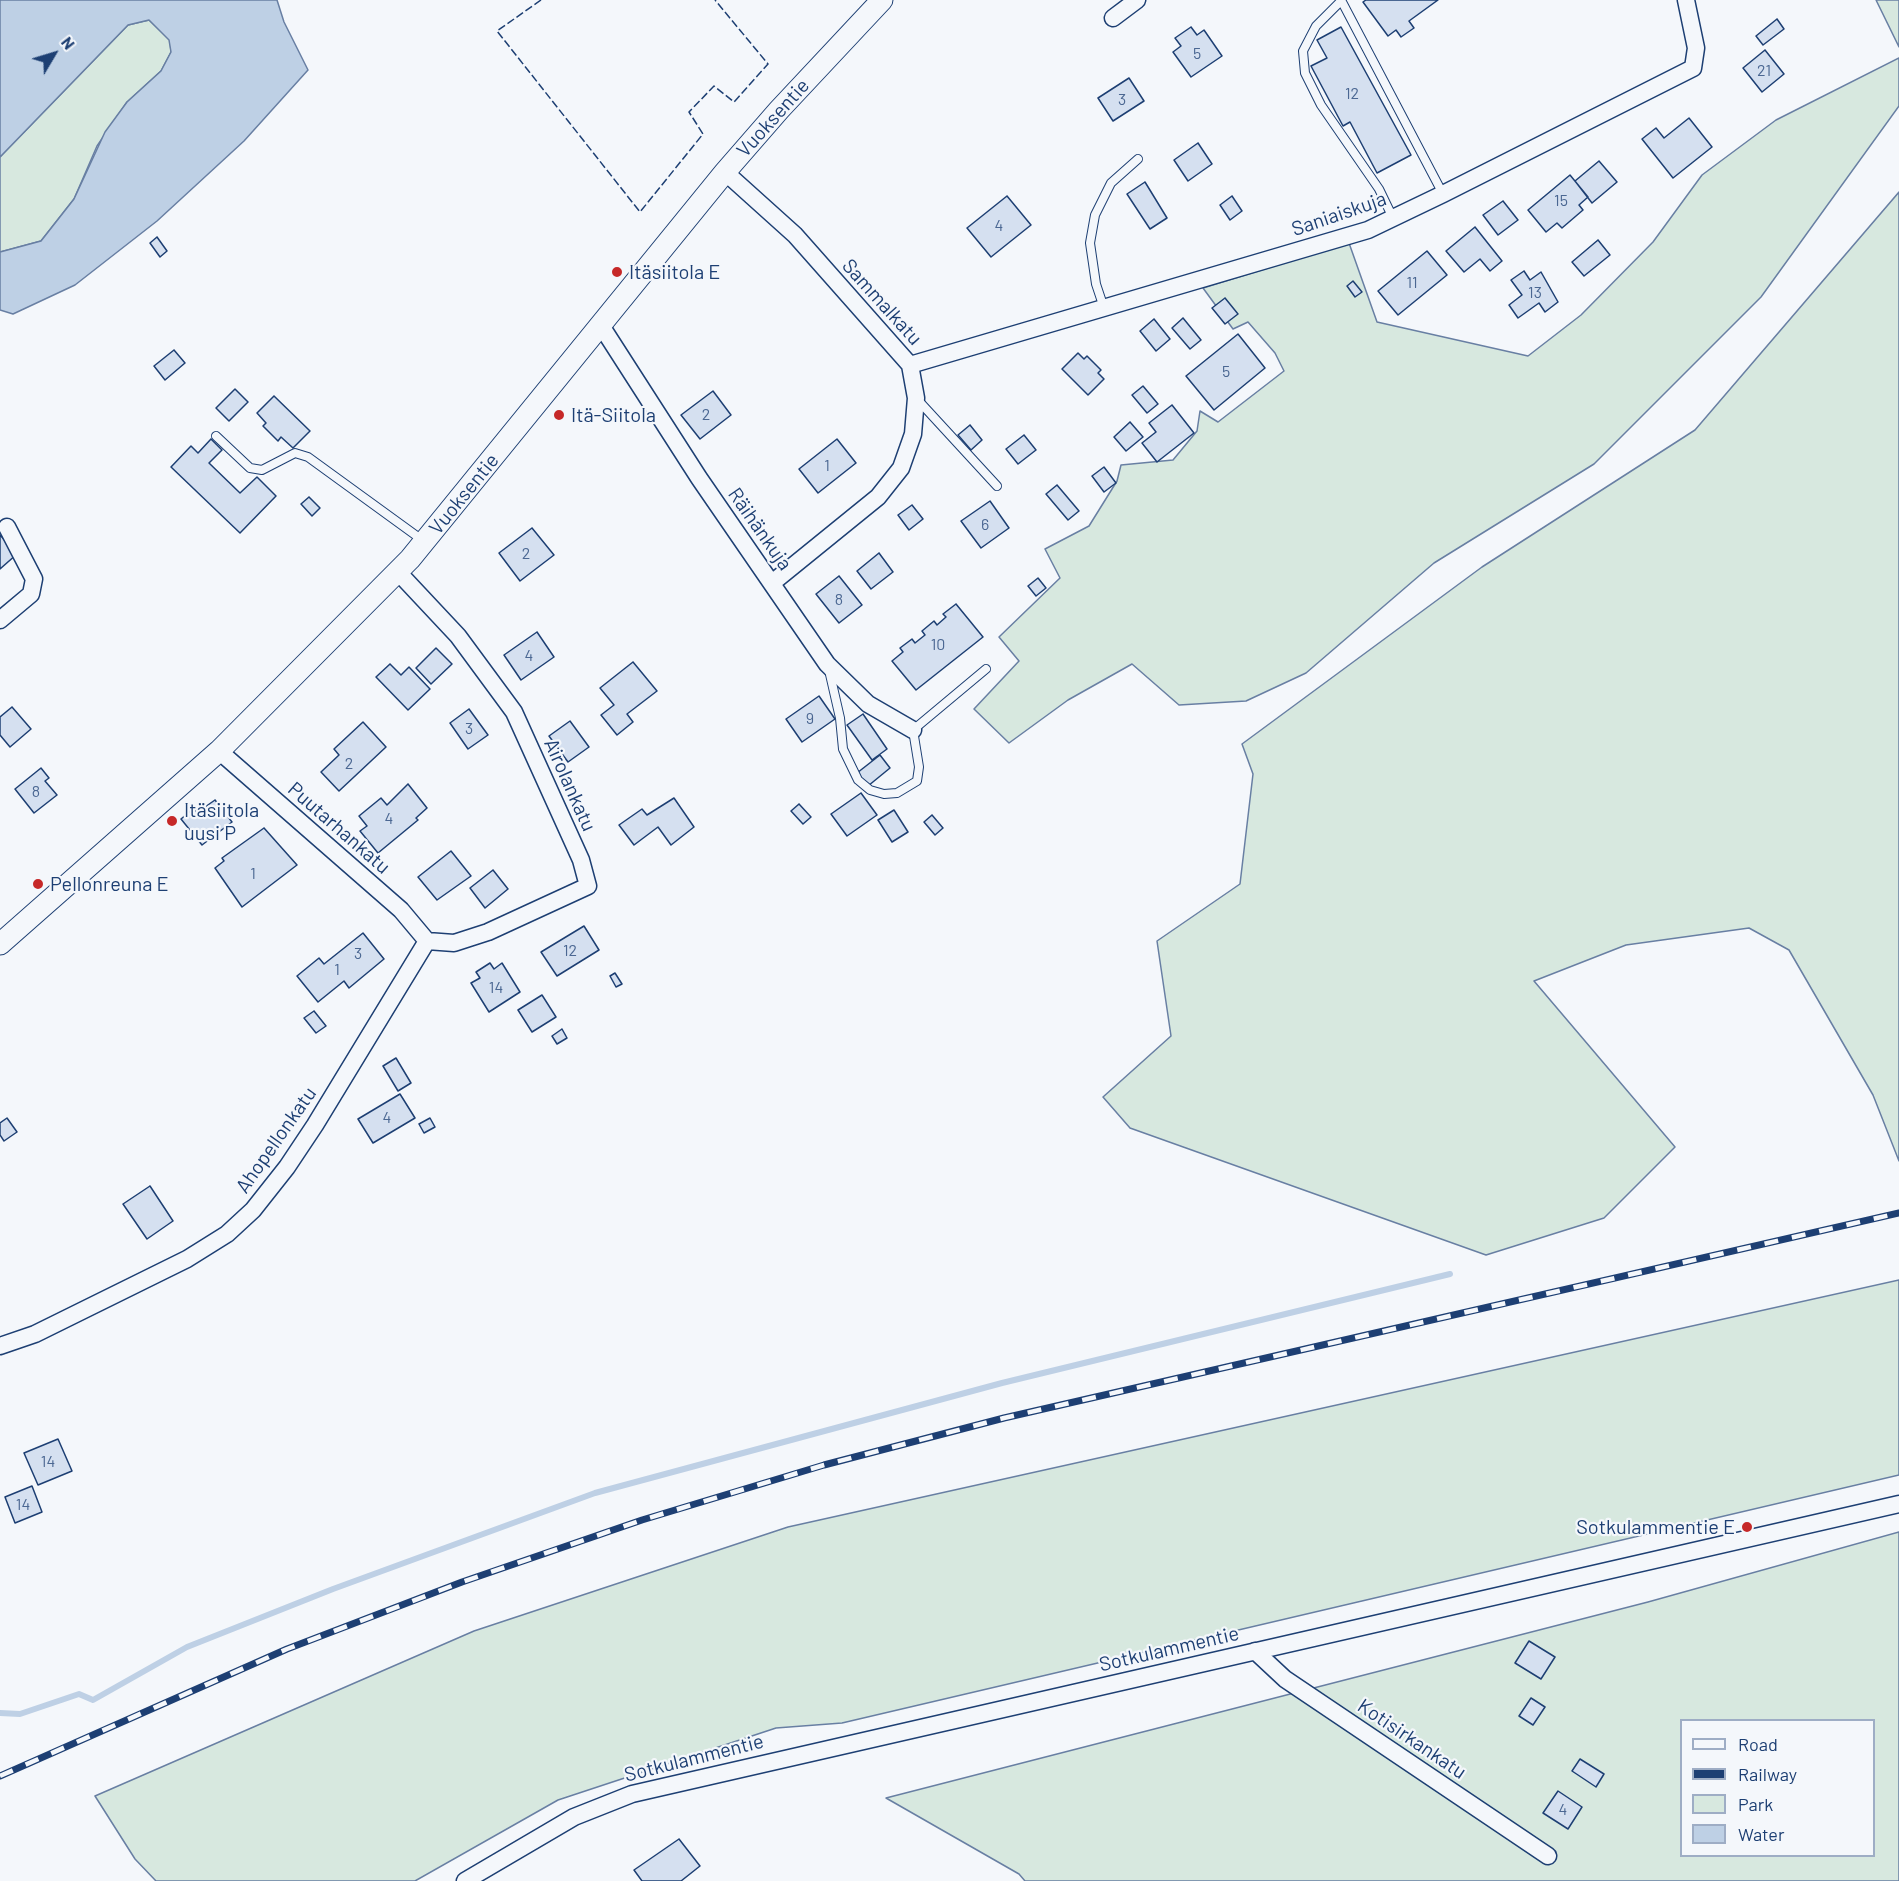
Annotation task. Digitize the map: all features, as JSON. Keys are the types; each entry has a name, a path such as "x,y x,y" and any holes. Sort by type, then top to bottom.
{"street":[{"name":"Vuoksentie","path":"0,944 219,752 398,572 425,542 725,172 779,110 882,0"},
{"path":"1113,18 1137,0"},
{"name":"Saniaiskuja","path":"910,365 1368,230 1693,68 1696,48 1686,0"},
{"name":"Sammalkatu","path":"725,172 795,235 910,365 916,398 913,434 901,468 878,497 772,583"},
{"name":"Räihänkuja","path":"600,324 699,478 827,664 868,704 913,730"},
{"path":"0,620 32,594 34,579 7,527"},
{"name":"Airolankatu","path":"398,572 458,636 514,712 581,860 588,886 488,932 454,943 427,941"},
{"name":"Puutarhankatu","path":"219,752 401,910 427,941"},
{"name":"Ahopellonkatu","path":"0,1346 34,1334 187,1259 227,1234 253,1210 287,1167 315,1125 427,941"},
{"name":"Sotkulammentie","path":"465,1881 574,1817 632,1794 881,1735 1256,1652 1899,1504"},
{"name":"Kotisirkankatu","path":"1256,1652 1285,1678 1548,1857"}],"lane":[{"path":"1393,218 1379,189 1321,105 1305,73 1303,51 1316,26 1341,1 1443,194"},
{"path":"1104,309 1096,284 1090,243 1095,215 1111,183 1138,159"},
{"path":"916,398 997,486"},
{"path":"216,436 250,468 262,470 294,453 308,457 425,542"},
{"path":"827,664 840,718 843,749 858,780 870,790 884,794 897,793 917,781 920,767 913,730 986,669"}],"green space":[{"path":"1876,0 1899,0 1899,47"},
{"path":"149,20 170,40 171,52 161,71 127,102 97,146 74,199 41,241 0,252 0,157 128,25"},
{"path":"1899,58 1899,106 1761,297 1594,464 1434,563 1306,673 1246,701 1179,705 1132,664 1068,700 1009,743 974,709 1019,661 999,637 1060,578 1045,549 1089,526 1117,481 1121,465 1173,460 1197,431 1200,411 1218,422 1284,371 1275,353 1248,322 1233,329 1203,288 1349,243 1377,322 1528,356 1581,315 1653,242 1702,175 1776,120"},
{"path":"1899,192 1899,1161 1873,1095 1789,950 1749,928 1626,945 1534,981 1675,1147 1604,1218 1486,1255 1130,1128 1103,1097 1171,1036 1157,941 1240,884 1253,774 1242,744 1482,567 1695,430"},
{"path":"1899,1280 1899,1475 842,1723 776,1728 558,1800 415,1881 156,1881 135,1859 95,1796 474,1631 788,1527"},
{"path":"1899,1532 1899,1881 1025,1881 1019,1874 886,1798 1648,1602"}],"water":[{"path":"0,0 277,0 284,22 308,70 244,141 157,221 75,285 13,314 0,310 0,252 41,241 74,199 105,132 127,102 161,71 171,52 169,40 149,20 128,25 0,157"}],"building":[{"path":"1366,0 1438,0 1409,21 1414,28 1401,37 1396,30 1388,36 1363,2"},
{"path":"1777,19 1784,29 1763,45 1756,36"},
{"path":"1191,27 1197,35 1204,30 1222,56 1191,77 1173,52 1181,46 1175,38"},
{"path":"1341,27 1411,155 1377,173 1350,122 1343,126 1311,66 1327,58 1317,40"},
{"path":"1765,50 1784,74 1762,92 1743,68"},
{"path":"1129,78 1144,101 1113,121 1098,98"},
{"path":"1689,118 1712,147 1673,178 1642,139 1656,128 1664,138"},
{"path":"1198,143 1212,164 1188,181 1174,160"},
{"path":"1599,161 1617,182 1592,203 1575,181"},
{"path":"1570,175 1588,197 1579,205 1583,210 1562,228 1557,223 1546,232 1528,210"},
{"path":"1145,182 1167,218 1150,229 1127,194"},
{"path":"1007,196 1031,225 991,257 967,228"},
{"path":"1232,196 1242,211 1230,220 1220,205"},
{"path":"1503,201 1518,220 1498,235 1483,215"},
{"path":"1475,227 1502,261 1490,271 1480,259 1464,272 1446,251"},
{"path":"157,237 167,251 160,257 150,243"},
{"path":"1598,240 1610,255 1584,276 1572,262"},
{"path":"1427,251 1447,275 1398,315 1378,291"},
{"path":"1524,271 1530,280 1541,272 1558,302 1545,312 1539,303 1518,318 1509,305 1522,295 1511,280"},
{"path":"1353,281 1362,292 1355,297 1347,286"},
{"path":"1225,298 1238,314 1225,324 1212,308"},
{"path":"1183,318 1201,340 1190,349 1172,328"},
{"path":"1154,319 1170,339 1156,351 1140,331"},
{"path":"1238,334 1265,368 1214,410 1186,376"},
{"path":"174,350 185,363 165,380 154,366"},
{"path":"1078,353 1084,359 1087,356 1101,370 1098,373 1104,379 1088,395 1062,369"},
{"path":"1143,386 1158,404 1147,413 1132,395"},
{"path":"235,389 248,402 229,421 216,408"},
{"path":"713,391 731,415 700,439 681,415"},
{"path":"274,396 310,431 293,448 281,437 278,441 263,426 266,423 257,413"},
{"path":"1172,405 1194,433 1157,462 1142,443 1156,432 1149,423"},
{"path":"1130,422 1143,437 1126,451 1114,437"},
{"path":"970,425 982,440 971,450 958,435"},
{"path":"1024,435 1036,450 1018,464 1006,449"},
{"path":"211,439 222,450 209,463 240,493 257,477 276,496 240,533 171,467 191,446 198,453"},
{"path":"837,439 856,463 818,493 799,469"},
{"path":"1104,467 1116,483 1104,492 1092,476"},
{"path":"1057,485 1079,511 1068,520 1046,494"},
{"path":"309,497 320,508 312,516 301,504"},
{"path":"990,501 1009,528 981,548 961,521"},
{"path":"912,505 923,519 909,530 898,515"},
{"path":"532,528 554,555 520,581 499,553"},
{"path":"0,535 17,554 0,569"},
{"path":"879,553 893,572 871,589 857,571"},
{"path":"839,576 862,605 839,623 816,594"},
{"path":"1038,578 1046,588 1036,596 1028,586"},
{"path":"956,604 983,637 916,690 892,661 903,652 900,648 912,639 915,643 925,635 922,631 934,621 937,625 946,617 943,614"},
{"path":"537,632 554,657 521,680 504,655"},
{"path":"436,648 452,664 431,684 416,668"},
{"path":"633,662 657,691 627,714 633,722 617,735 601,715 614,705 600,688"},
{"path":"390,664 401,675 409,667 430,689 408,710 376,677"},
{"path":"819,696 835,719 802,742 786,719"},
{"path":"12,707 31,729 10,747 0,735 0,717"},
{"path":"469,709 488,735 468,749 450,723"},
{"path":"863,714 887,749 872,760 847,725"},
{"path":"570,721 589,747 568,762 549,736"},
{"path":"363,722 386,747 339,791 321,772 339,755 334,749"},
{"path":"880,755 890,768 868,786 857,773"},
{"path":"41,768 49,778 45,781 57,795 34,813 15,789"},
{"path":"408,784 427,808 416,818 418,820 378,853 360,831 367,826 359,816 381,798 387,805"},
{"path":"861,793 877,815 847,836 831,814"},
{"path":"674,798 694,827 671,845 658,827 634,845 619,825 642,809 647,815"},
{"path":"215,800 232,822 202,845 181,819 193,809 195,811 203,805 205,807"},
{"path":"799,804 811,817 803,824 791,811"},
{"path":"894,810 908,832 892,842 878,820"},
{"path":"932,815 943,828 935,835 924,822"},
{"path":"264,828 297,865 242,907 215,868 224,861 222,858"},
{"path":"451,851 471,876 437,900 418,877"},
{"path":"493,870 508,889 485,908 470,888"},
{"path":"584,926 599,950 557,976 541,952"},
{"path":"363,933 384,959 349,988 344,981 318,1002 297,976 319,958 324,964"},
{"path":"490,963 494,969 502,963 520,992 489,1012 471,983 480,978 476,972"},
{"path":"615,973 622,984 616,987 610,976"},
{"path":"542,995 556,1017 532,1032 518,1010"},
{"path":"314,1011 326,1026 316,1033 304,1018"},
{"path":"562,1029 567,1038 557,1044 552,1036"},
{"path":"396,1058 411,1083 398,1091 383,1066"},
{"path":"400,1094 415,1118 373,1143 358,1119"},
{"path":"7,1118 17,1132 4,1141 0,1135 0,1123"},
{"path":"430,1118 435,1127 424,1133 419,1124"},
{"path":"150,1186 173,1221 147,1239 123,1204"},
{"path":"58,1439 72,1471 38,1485 24,1453"},
{"path":"32,1486 42,1512 15,1523 5,1497"},
{"path":"1529,1641 1555,1657 1541,1679 1515,1663"},
{"path":"1531,1698 1545,1707 1533,1725 1519,1716"},
{"path":"1580,1759 1604,1774 1596,1787 1572,1771"},
{"path":"1558,1791 1582,1807 1568,1829 1543,1813"},
{"path":"679,1839 700,1866 681,1881 642,1881 634,1870"}],"waterway":[{"path":"0,1713 20,1714 79,1694 93,1700 187,1647 333,1589 595,1493 1002,1383 1450,1274"}],"railway":[{"path":"0,1776 287,1649 462,1582 642,1520 824,1465 1004,1418 1899,1213"}],"fence":[{"path":"541,0 497,31 640,212 703,134 689,112 714,86 734,102 768,64 715,0"}],"place":[{"name":"Itäsiitola E","path":"617,272"},
{"name":"Itä-Siitola","path":"559,415"},
{"name":"Itäsiitola uusi P","path":"172,821"},
{"name":"Pellonreuna E","path":"38,884"},
{"name":"Sotkulammentie E","path":"1747,1527"}]}
